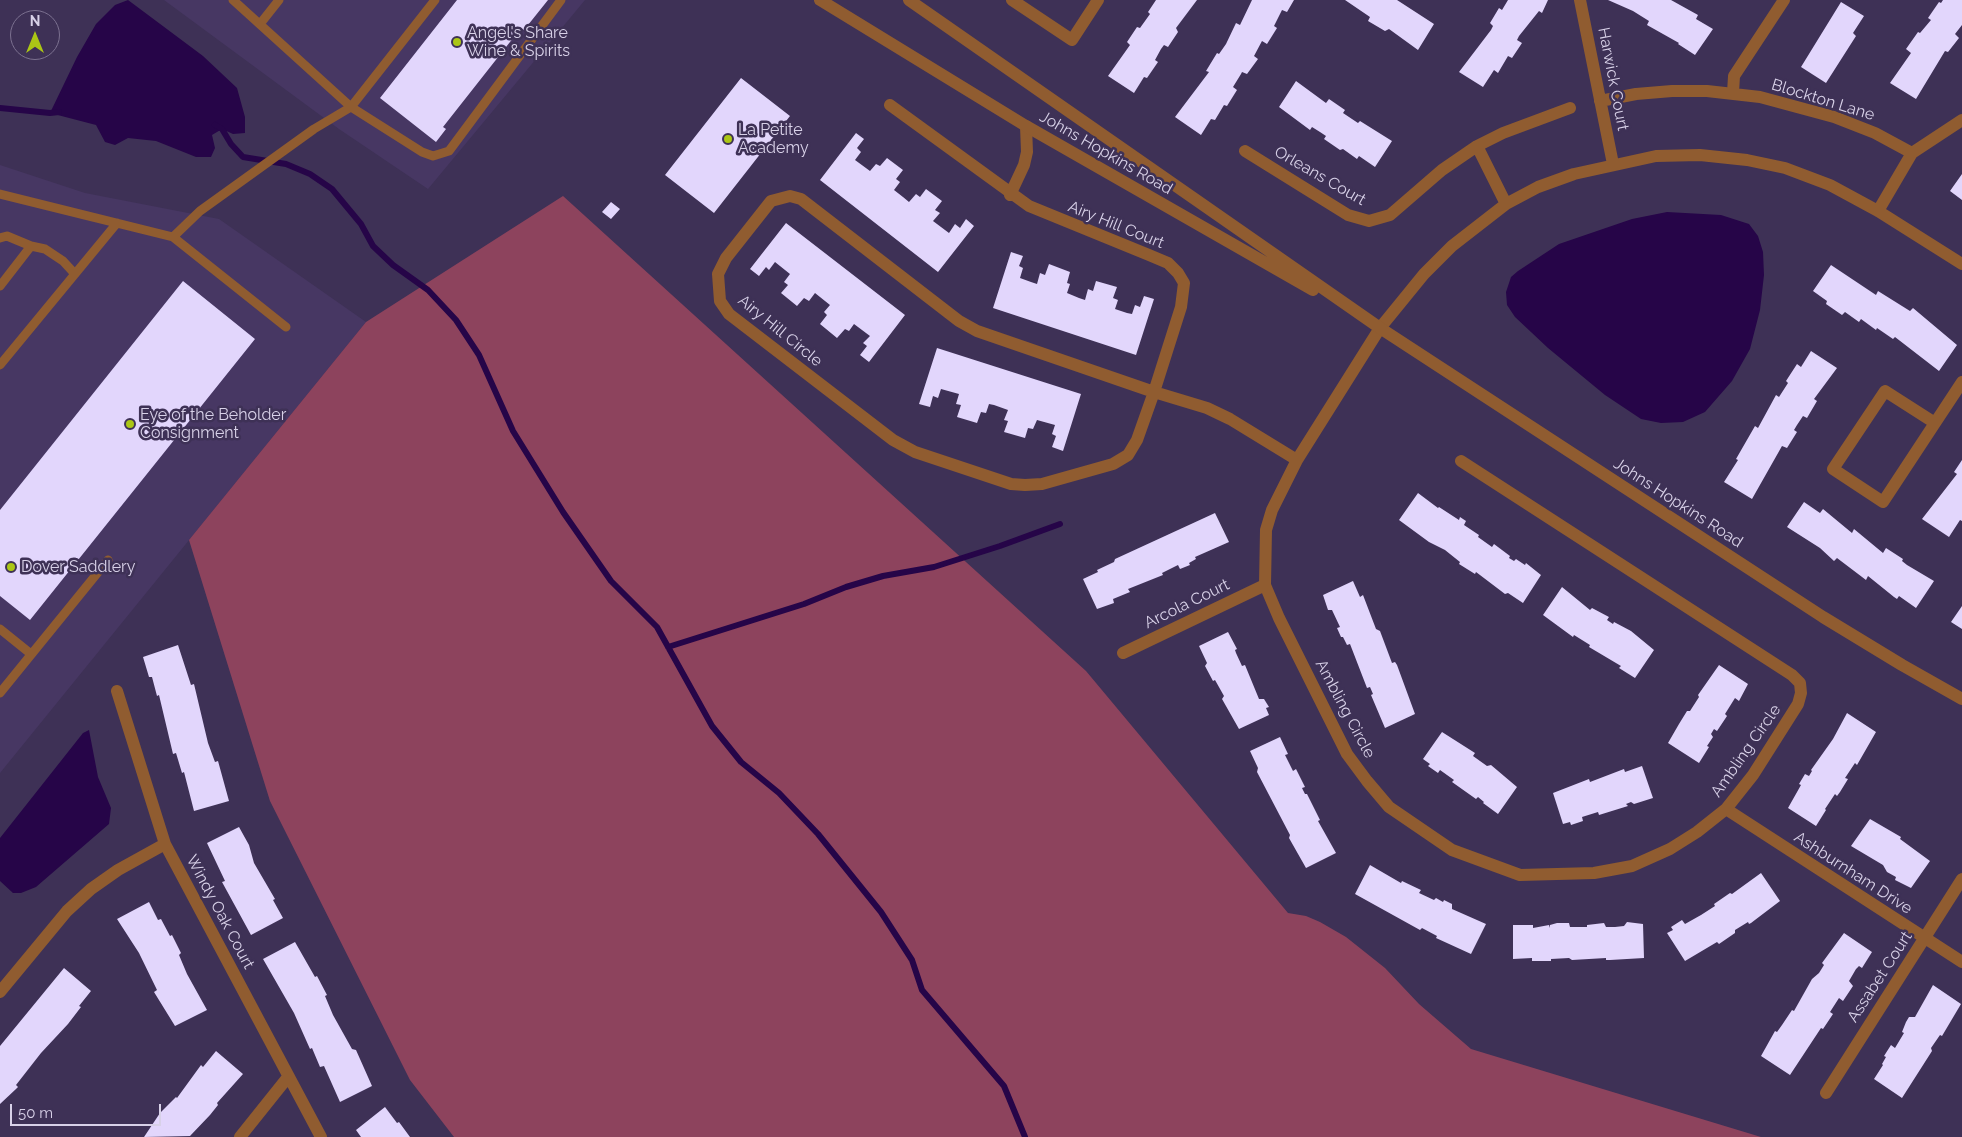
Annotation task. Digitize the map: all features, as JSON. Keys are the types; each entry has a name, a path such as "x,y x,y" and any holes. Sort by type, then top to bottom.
{"street":[{"name":"Johns Hopkins Road","path":"820,0 1026,126 1380,328"},
{"name":"Johns Hopkins Road","path":"908,0 1380,328 1824,617 1962,699"},
{"path":"1012,0 1072,40 1098,0"},
{"name":"Harwick Court","path":"1580,0 1613,164"},
{"path":"1733,93 1734,76 1784,0"},
{"name":"Blockton Lane","path":"1600,101 1636,94 1672,91 1733,93 1794,105 1834,117 1875,133 1912,152"},
{"name":"Airy Hill Court","path":"890,105 1010,195 1050,216 1162,261 1178,273 1184,283 1181,307 1154,392"},
{"name":"Orleans Court","path":"1245,151 1348,215 1369,221 1390,214 1434,176 1477,146 1503,133 1570,108"},
{"path":"1878,210 1912,152 1962,120"},
{"path":"1010,195 1024,165 1026,126"},
{"path":"1477,146 1506,204"},
{"name":"Ambling Circle","path":"1461,461 1792,675 1800,683 1801,693 1798,704 1753,775 1726,809 1698,832 1670,849 1632,866 1594,873 1520,875 1452,850 1389,807 1347,754 1279,618 1265,585 1266,530 1272,510 1297,460 1380,328 1424,274 1452,246 1506,204 1538,187 1574,174 1656,156 1700,155 1748,160 1785,168 1830,184 1878,210 1962,264"},
{"name":"Airy Hill Circle","path":"1154,392 1137,440 1128,455 1113,464 1042,484 1011,484 915,452 893,440 729,314 720,301 718,274 726,258 771,201 790,196 801,199 959,321 977,331 1154,392 1207,408 1297,460"},
{"path":"1935,423 1885,391 1834,469 1884,502 1962,382"},
{"name":"Arcola Court","path":"1123,653 1265,585"},
{"name":"Windy Oak Court","path":"117,691 166,844 321,1137"},
{"name":"Ashburnham Drive","path":"1726,809 1924,940 1962,962"},
{"path":"0,992 67,911 90,889 118,870 166,844"},
{"name":"Assabet Court","path":"1826,1093 1962,879"},
{"path":"240,1137 288,1077"}],"lane":[{"path":"233,0 351,107 422,152 433,156 449,151 561,0"},
{"path":"260,24 279,0"},
{"path":"173,237 200,210 314,129 351,107 435,0"},
{"path":"0,194 173,237 286,326"},
{"path":"0,365 116,223"},
{"path":"0,238 7,236 30,246 45,249 63,261 75,274"},
{"path":"0,286 30,246"},
{"path":"0,692 108,560"},
{"path":"0,629 31,654"}],"shaded area":[{"path":"128,0 203,56 237,88 245,117 245,133 233,134 222,129 212,135 215,148 211,157 196,157 156,141 128,138 115,145 105,142 96,125 50,113 77,57 96,24 115,5"},
{"path":"164,0 585,0 428,189 339,129"},
{"path":"0,165 85,193 219,219 366,322 0,773"},
{"path":"563,196 1086,671 1288,913 1306,916 1346,937 1385,968 1419,1004 1471,1049 1761,1137 454,1137 410,1080 270,801 189,540 366,322"},
{"path":"1667,212 1721,215 1749,224 1758,236 1763,252 1764,275 1760,310 1750,349 1732,381 1705,412 1683,422 1661,423 1641,419 1605,395 1548,348 1515,317 1507,305 1506,292 1511,277 1559,244 1632,219"},
{"path":"89,730 98,777 111,808 109,824 36,887 21,893 13,893 0,881 0,838 83,733"}],"building":[{"path":"457,0 548,0 524,30 521,28 443,127 446,129 436,142 380,98"},
{"path":"1156,0 1197,0 1176,28 1178,32 1168,47 1164,45 1161,49 1155,60 1158,62 1147,78 1144,77 1134,93 1108,76 1130,45 1127,42 1137,27 1140,28 1150,14 1148,12"},
{"path":"1252,0 1294,0 1287,12 1282,10 1274,26 1277,28 1267,44 1262,41 1254,56 1258,59 1247,74 1242,72 1233,87 1237,90 1227,106 1224,105 1215,120 1211,119 1201,135 1175,117 1209,72 1206,71 1217,53 1219,54 1226,44 1236,23 1240,25"},
{"path":"1345,0 1397,0 1434,24 1418,50 1389,29 1385,31 1368,21 1370,17"},
{"path":"1508,0 1548,0 1542,13 1539,11 1519,36 1517,40 1522,43 1512,58 1508,56 1498,73 1494,70 1483,87 1459,72 1491,30 1493,26 1490,23 1499,8 1502,10"},
{"path":"1608,0 1671,0 1698,15 1696,19 1713,29 1695,55 1679,43 1647,25 1649,21 1633,11"},
{"path":"1943,0 1962,0 1962,25 1955,34 1959,38 1948,52 1945,51 1916,99 1890,83 1911,53 1906,49 1918,32 1920,33 1931,20 1928,18 1939,2 1941,3"},
{"path":"1841,2 1864,16 1853,33 1856,36 1826,83 1801,67"},
{"path":"741,78 790,116 714,213 665,175"},
{"path":"1296,81 1326,103 1329,99 1345,110 1343,113 1358,123 1360,121 1392,141 1375,167 1359,156 1357,159 1343,149 1340,150 1324,139 1326,136 1312,127 1310,130 1279,107"},
{"path":"856,133 864,139 857,148 861,152 855,160 870,171 876,164 880,166 887,158 903,170 896,179 900,182 894,190 909,202 916,194 920,197 926,189 942,201 935,210 940,213 933,221 949,233 955,224 960,228 966,219 974,226 938,272 820,180"},
{"path":"1962,174 1962,200 1950,191"},
{"path":"611,202 620,209 611,219 602,212"},
{"path":"786,223 905,315 869,362 860,355 867,346 863,343 870,336 854,324 849,331 845,329 837,338 820,324 827,315 824,312 830,305 815,293 809,301 804,298 797,306 781,293 788,285 784,282 790,274 775,262 769,270 766,267 759,276 750,269"},
{"path":"1011,252 1023,256 1019,266 1023,268 1020,278 1037,284 1040,273 1045,275 1049,264 1070,272 1067,283 1070,284 1067,293 1085,300 1088,289 1093,291 1096,281 1117,287 1113,298 1118,300 1115,309 1127,313 1132,314 1135,305 1140,307 1144,296 1154,299 1136,355 993,308"},
{"path":"1831,265 1876,295 1878,291 1910,311 1913,308 1957,345 1939,371 1895,337 1893,339 1877,328 1876,330 1861,319 1859,322 1845,312 1842,315 1826,304 1827,301 1813,291"},
{"path":"183,281 255,339 30,620 0,596 0,510"},
{"path":"937,348 1081,394 1063,451 1052,447 1056,436 1052,434 1055,425 1037,420 1033,429 1028,428 1025,438 1004,432 1008,421 1004,420 1008,410 994,405 989,404 986,413 981,412 977,423 957,417 961,405 956,404 959,394 941,389 938,398 933,396 930,407 919,404"},
{"path":"1811,351 1837,368 1814,399 1817,401 1807,418 1803,416 1797,425 1794,430 1797,432 1787,448 1782,446 1752,499 1724,482 1738,460 1736,459 1755,426 1758,428 1776,395 1779,397 1788,383 1786,381 1797,364 1801,367"},
{"path":"1962,460 1962,521 1960,520 1949,537 1922,519 1957,474 1954,472"},
{"path":"1418,493 1438,508 1459,520 1460,517 1466,521 1464,525 1492,547 1494,544 1510,556 1509,558 1514,561 1516,559 1525,565 1526,563 1541,575 1523,603 1508,593 1505,594 1476,572 1475,574 1459,564 1460,562 1445,550 1429,542 1399,520"},
{"path":"1804,502 1820,513 1823,509 1852,533 1854,529 1883,553 1886,548 1903,559 1902,561 1907,565 1934,581 1916,608 1899,596 1897,599 1868,576 1866,580 1837,558 1834,561 1820,548 1787,527"},
{"path":"1215,513 1229,542 1195,557 1196,559 1189,563 1190,565 1180,569 1178,565 1162,573 1163,575 1128,589 1130,592 1113,599 1114,603 1097,609 1083,579 1114,562 1115,559"},
{"path":"1353,581 1360,597 1363,595 1376,629 1380,631 1392,663 1395,662 1397,665 1415,714 1385,728 1371,695 1373,694 1370,687 1367,688 1350,644 1347,645 1343,637 1341,637 1337,628 1340,627 1332,610 1328,610 1323,595"},
{"path":"1562,587 1590,610 1592,608 1609,617 1607,620 1631,631 1654,650 1635,678 1619,668 1621,666 1589,647 1590,645 1574,635 1573,637 1543,615"},
{"path":"1962,606 1962,629 1951,622"},
{"path":"1228,632 1237,649 1235,650 1242,666 1245,665 1259,699 1264,699 1269,707 1266,708 1269,715 1239,729 1222,699 1224,696 1205,666 1207,663 1199,646"},
{"path":"178,645 191,685 194,684 208,743 215,762 218,761 229,801 194,811 184,772 182,773 176,753 173,754 159,695 157,696 152,677 149,677 143,657"},
{"path":"1719,665 1748,684 1739,701 1735,698 1725,714 1727,716 1717,731 1714,729 1711,734 1713,737 1707,746 1709,747 1699,763 1668,743 1687,711 1690,711 1699,697 1698,695"},
{"path":"1847,713 1876,732 1857,765 1855,763 1845,778 1848,779 1840,792 1837,796 1835,794 1816,826 1788,808 1805,774 1809,776"},
{"path":"1442,732 1475,753 1473,756 1487,766 1491,765 1517,787 1498,814 1478,797 1476,799 1452,782 1454,780 1440,770 1438,773 1428,766 1430,764 1423,759"},
{"path":"1280,737 1288,754 1285,755 1293,771 1296,769 1305,787 1302,788 1305,794 1307,794 1320,820 1318,821 1336,853 1306,868 1289,838 1290,835 1257,772 1258,768 1250,751"},
{"path":"1642,766 1653,798 1634,804 1631,802 1626,804 1628,806 1599,815 1598,812 1582,817 1583,821 1571,825 1570,822 1563,824 1553,793 1589,779 1590,782 1624,769 1625,772"},
{"path":"1870,819 1901,837 1900,839 1930,861 1911,888 1895,880 1896,877 1887,872 1883,865 1851,846"},
{"path":"239,827 249,845 254,863 275,899 273,900 283,918 251,935 222,882 225,881 207,843"},
{"path":"1370,865 1401,883 1402,881 1421,890 1419,893 1434,900 1436,898 1443,902 1444,900 1452,904 1452,909 1486,924 1471,954 1436,938 1437,936 1422,928 1420,930 1355,894"},
{"path":"1761,873 1780,901 1751,923 1749,924 1748,922 1735,930 1735,933 1719,944 1717,942 1685,961 1667,933 1673,930 1671,927 1682,920 1685,924 1701,915 1715,906 1714,904 1730,893 1732,894"},
{"path":"149,902 158,920 161,919 170,936 172,935 181,953 179,955 187,974 207,1010 175,1026 154,992 157,990 139,953 117,919"},
{"path":"1627,922 1643,924 1644,958 1572,960 1569,958 1551,959 1551,961 1532,961 1532,958 1513,959 1513,925 1533,925 1533,928 1549,925 1550,928 1550,925 1557,923 1569,923 1570,927 1587,927 1587,925 1604,923 1606,927 1615,927 1624,926"},
{"path":"1844,933 1872,952 1862,968 1859,966 1856,969 1849,981 1853,986 1843,1001 1839,998 1830,1012 1833,1014 1823,1029 1821,1028 1790,1075 1761,1056 1775,1031 1777,1032 1792,1010 1794,1011 1812,979 1824,965 1822,963"},
{"path":"295,942 315,977 317,976 327,995 325,996 333,1015 352,1049 356,1050 372,1086 340,1102 324,1066 320,1067 294,1013 263,959"},
{"path":"64,968 91,991 68,1024 41,1053 16,1085 18,1087 0,1104 0,1046"},
{"path":"1933,985 1961,1004 1942,1036 1940,1035 1931,1048 1932,1051 1902,1098 1874,1079 1883,1065 1886,1057 1884,1056 1891,1045 1895,1048 1904,1033 1902,1032 1909,1017 1915,1017"},
{"path":"216,1051 243,1074 217,1103 218,1105 210,1115 190,1136 144,1137 160,1113 177,1098 201,1065 203,1067"},
{"path":"385,1107 410,1137 361,1137 356,1130"}],"waterway":[{"path":"0,108 50,113 59,112"},
{"path":"215,125 222,129 231,144 243,157 286,164 310,174 332,189 361,224 373,246 393,265 428,290 456,320 479,355 513,431 563,512 611,581 657,627 712,726 741,762 779,793 818,834 881,912 912,960 922,990 1004,1086 1025,1137"},
{"path":"668,647 804,604 846,587 883,576 934,567 1060,524"}],"place":[{"name":"Angel's Share Wine & Spirits","path":"457,42"},
{"name":"La Petite Academy","path":"728,139"},
{"name":"Eye of the Beholder Consignment","path":"130,424"},
{"name":"Dover Saddlery","path":"11,567"}]}
